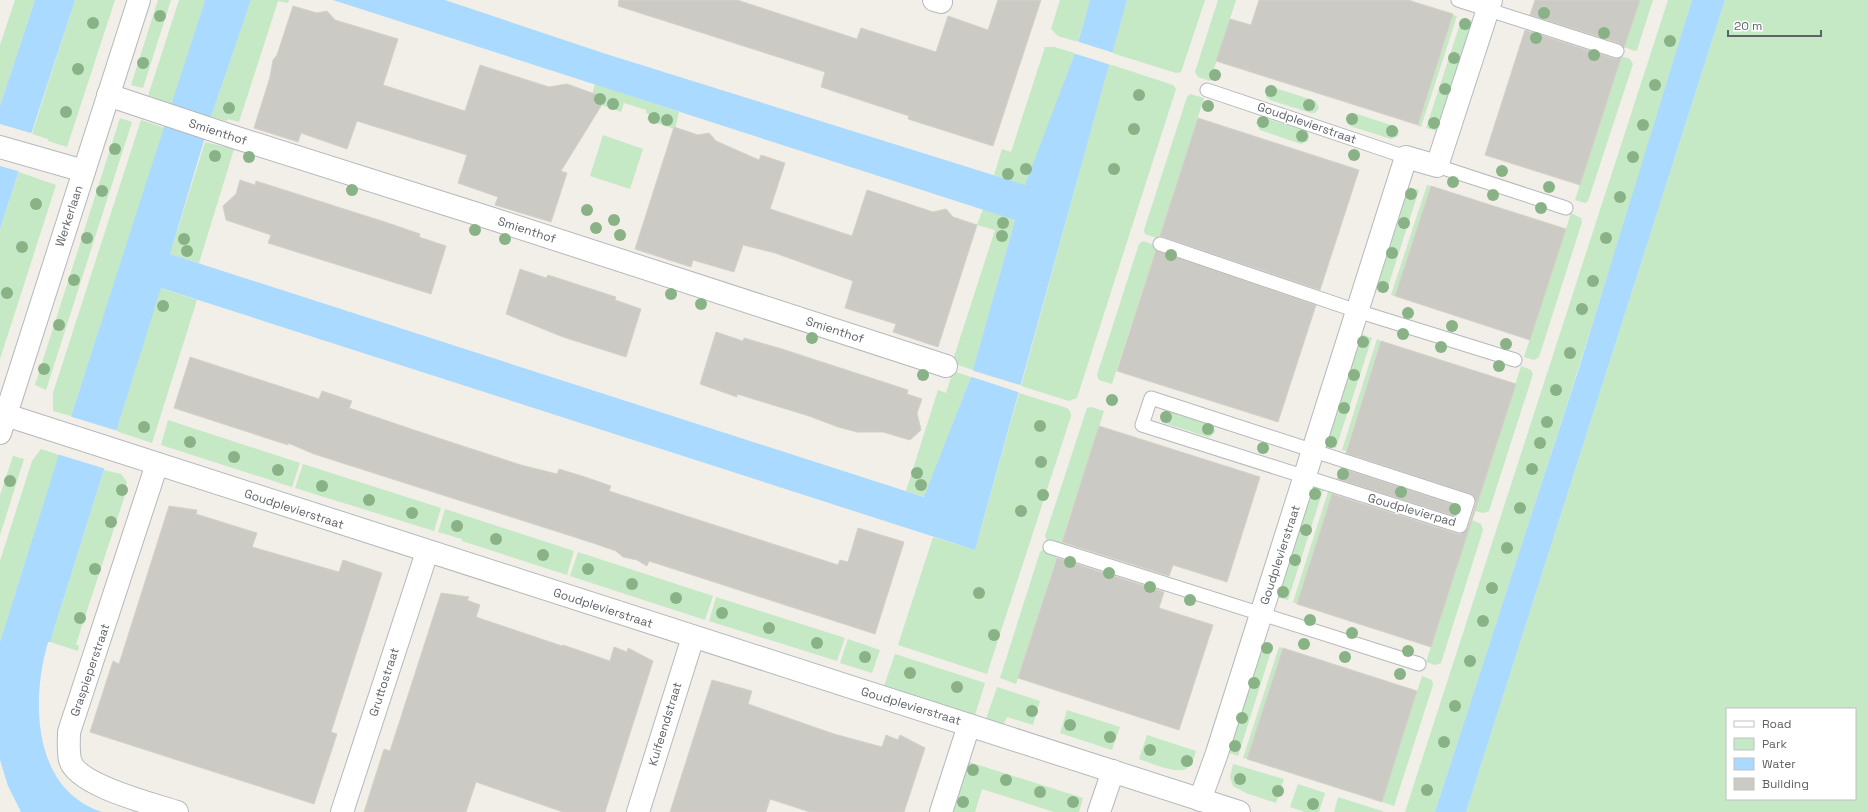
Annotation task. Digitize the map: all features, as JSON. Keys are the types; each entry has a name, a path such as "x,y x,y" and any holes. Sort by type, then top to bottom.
{"street":[{"name":"Werkerlaan","path":"3,424 139,0"},
{"path":"1437,166 1489,5"},
{"name":"Smienthof","path":"108,95 150,110 946,366"},
{"path":"0,146 42,160 84,171"},
{"name":"Goudplevierstraat","path":"1200,800 1217,754 1406,157 1437,166"},
{"name":"Goudplevierstraat","path":"3,424 48,430 127,456 157,464 1239,812"},
{"name":"Graspieperstraat","path":"157,464 69,732 68,743 70,761 86,778 101,787 178,812"},
{"name":"Gruttostraat","path":"342,812 427,552"},
{"name":"Kuifeendstraat","path":"638,812 693,637"},
{"path":"941,812 969,724"},
{"path":"1099,812 1113,771"}],"lane":[{"path":"1458,0 1489,5 1617,51"},
{"name":"Goudplevierstraat","path":"1207,90 1406,157"},
{"name":"Goudplevierstraat","path":"1437,166 1566,208"},
{"path":"1160,244 1357,311 1515,360"},
{"name":"Goudplevierpad","path":"1151,398 1313,450 1468,501 1460,526 1142,424 1151,398"},
{"path":"1050,547 1419,664"}],"green space":[{"path":"15,0 35,0 0,106 0,45"},
{"path":"75,0 115,0 67,147 32,134"},
{"path":"158,0 171,0 143,88 131,85"},
{"path":"179,0 205,0 171,107 153,100 154,97 148,96"},
{"path":"251,0 289,0 288,3 278,1 239,122 211,117"},
{"path":"1060,0 1090,0 1078,42 1058,36 1051,29"},
{"path":"1127,0 1205,0 1181,72 1176,73 1112,53"},
{"path":"1218,0 1236,0 1210,81 1198,77 1195,72"},
{"path":"1640,0 1653,0 1637,50 1635,51 1624,47"},
{"path":"1668,0 1692,0 1598,305 1501,609 1435,812 1405,812"},
{"path":"1725,0 1868,0 1868,812 1466,812"},
{"path":"1453,15 1457,16 1421,127 1418,126"},
{"path":"1462,18 1472,21 1437,131 1426,128"},
{"path":"1045,47 1054,47 1075,53 1026,186 994,175 1002,149 1011,152"},
{"path":"1621,56 1630,59 1633,64 1588,201 1585,203 1575,200"},
{"path":"1109,64 1173,85 1176,89 1077,398 1069,401 1021,386"},
{"path":"595,84 679,112 675,129 647,120 649,114 646,113 646,110 624,103 621,112 590,101"},
{"path":"1272,87 1316,101 1319,108 1315,113 1311,113 1270,100 1266,97 1266,91"},
{"path":"1190,94 1204,98 1159,239 1145,234 1144,230 1187,97"},
{"path":"1351,113 1397,127 1399,131 1398,136 1391,139 1350,126 1346,119"},
{"path":"1261,117 1307,131 1309,135 1308,141 1301,144 1260,130 1256,123"},
{"path":"120,118 132,122 46,390 35,385"},
{"path":"141,120 165,128 71,416 53,411 53,393"},
{"path":"603,135 643,149 630,189 590,176"},
{"path":"205,142 234,149 199,263 170,254"},
{"path":"19,172 56,185 0,359 0,229"},
{"path":"1427,185 1431,186 1395,296 1391,295"},
{"path":"1409,187 1419,190 1386,293 1376,290"},
{"path":"983,209 1015,220 973,370 952,363 995,230 977,225"},
{"path":"1571,213 1581,218 1582,222 1539,357 1534,360 1524,357"},
{"path":"1143,241 1157,246 1112,384 1099,380 1097,375 1139,244"},
{"path":"160,288 197,300 152,443 116,431"},
{"path":"1361,334 1372,338 1336,448 1326,445"},
{"path":"1377,339 1381,341 1346,451 1342,450"},
{"path":"1521,366 1531,370 1533,374 1489,511 1483,513 1475,511"},
{"path":"953,371 971,377 925,497 906,491 938,390 946,393"},
{"path":"1019,393 1067,408 1070,411 1071,416 987,674 898,645 933,537 975,550"},
{"path":"1091,407 1104,411 1060,546 1047,541 1045,536 1087,408"},
{"path":"1166,410 1213,425 1215,432 1208,437 1164,423 1161,418 1162,413"},
{"path":"168,420 300,463 292,487 161,445"},
{"path":"41,449 59,455 0,642 0,561 32,461"},
{"path":"13,456 24,459 0,535 0,495"},
{"path":"303,464 441,508 434,531 295,488"},
{"path":"104,470 121,474 127,482 124,492 126,492 76,644 79,646 78,651 50,642"},
{"path":"1313,487 1323,490 1288,600 1277,597"},
{"path":"1328,492 1332,493 1297,604 1293,602"},
{"path":"445,509 574,551 567,575 438,532"},
{"path":"1472,520 1481,524 1483,530 1441,663 1435,665 1426,662"},
{"path":"1044,549 1058,553 1016,684 1000,678 1040,552"},
{"path":"578,552 713,596 705,620 570,576"},
{"path":"716,597 845,638 837,661 709,621"},
{"path":"848,639 880,650 872,673 840,663"},
{"path":"1262,642 1273,645 1238,756 1227,752"},
{"path":"1279,647 1283,648 1247,759 1243,758"},
{"path":"895,654 985,683 975,715 884,686"},
{"path":"1422,676 1432,680 1433,685 1394,806 1382,802"},
{"path":"997,687 1040,701 1033,725 1007,717 1003,725 986,719"},
{"path":"1067,710 1120,727 1112,750 1060,733"},
{"path":"1147,735 1196,751 1191,764 1183,770 1177,770 1164,768 1139,759"},
{"path":"969,762 1083,798 1079,812 1054,812 982,789 975,812 953,812"},
{"path":"1233,764 1284,779 1276,803 1246,793 1233,786 1230,777"},
{"path":"1298,784 1325,793 1319,812 1305,812 1290,807"},
{"path":"1338,797 1385,812 1334,812"}],"water":[{"path":"35,0 75,0 0,229 0,106"},
{"path":"205,0 251,0 211,117 170,254 924,497 971,377 1015,220 333,0 445,0 603,53 1025,185 1075,53 1090,0 1127,0 975,550 161,288 50,642 48,642 39,690 39,715 42,740 50,763 62,784 79,800 102,812 21,812 8,786 0,760 0,642"},
{"path":"1692,0 1725,0 1466,812 1435,812 1579,368"}],"pier":[{"path":"1076,41 1114,53 1111,65 1073,53"},
{"path":"0,124 34,134 21,172 0,166"},
{"path":"971,370 1023,386 1021,393 969,376"},
{"path":"69,416 118,431 106,469 57,454"}],"building":[{"path":"619,0 737,0 857,39 861,28 936,52 948,16 988,30 998,0 1041,0 993,146 908,119 909,116 821,87 825,72 618,6"},
{"path":"1259,0 1408,0 1453,14 1418,125 1216,61 1230,19 1251,25"},
{"path":"1535,0 1640,0 1624,48 1619,43 1530,15"},
{"path":"293,6 317,13 327,11 335,20 398,39 383,85 465,111 480,65 549,87 567,84 606,98 561,171 567,173 551,222 495,205 498,197 458,183 467,155 357,121 347,149 301,133 298,142 254,128 270,77 273,60 277,55"},
{"path":"1525,30 1615,59 1621,58 1580,185 1485,155"},
{"path":"1198,118 1359,170 1320,290 1160,236"},
{"path":"674,127 698,135 709,133 716,141 759,160 761,155 785,163 770,209 852,236 867,190 933,212 946,209 953,217 977,225 938,347 893,332 896,324 845,308 853,281 775,253 743,245 734,272 693,260 691,267 635,249"},
{"path":"240,180 255,185 256,181 385,222 420,234 419,237 446,246 431,294 268,243 271,235 226,220 223,206 236,194"},
{"path":"1431,186 1566,229 1530,340 1395,296"},
{"path":"1156,250 1316,305 1278,422 1117,371"},
{"path":"520,269 546,278 548,275 616,297 615,300 641,309 626,357 563,337 506,314"},
{"path":"716,332 743,341 744,338 782,349 908,390 907,394 922,399 917,413 921,430 910,440 883,432 857,432 737,394 737,397 700,384"},
{"path":"1381,341 1516,384 1431,647 1297,604 1332,494 1458,534 1462,534 1468,528 1476,503 1474,496 1471,494 1346,453"},
{"path":"190,357 319,399 322,391 352,401 349,408 420,432 521,465 557,474 559,469 588,478 611,486 609,491 838,565 840,560 848,562 858,528 904,542 875,634 649,561 647,566 637,560 623,557 616,551 593,543 314,454 288,443 288,445 174,408"},
{"path":"1099,426 1260,477 1227,582 1173,565 1169,576 1062,542"},
{"path":"1341,468 1458,506 1455,516 1337,479"},
{"path":"169,506 197,510 196,514 257,533 252,547 339,572 343,560 382,573 331,732 337,734 314,804 90,732 113,661 119,664"},
{"path":"1057,558 1164,592 1159,608 1213,625 1179,730 1018,678"},
{"path":"441,593 469,597 467,600 480,605 476,617 562,646 563,645 610,661 614,647 627,652 628,648 653,661 605,812 563,812 476,782 466,812 364,812 384,749 390,751"},
{"path":"1283,648 1417,691 1382,802 1247,759"},
{"path":"712,680 752,691 748,704 834,734 882,747 886,735 898,740 900,735 925,748 904,812 810,812 770,799 766,812 670,812"}]}
